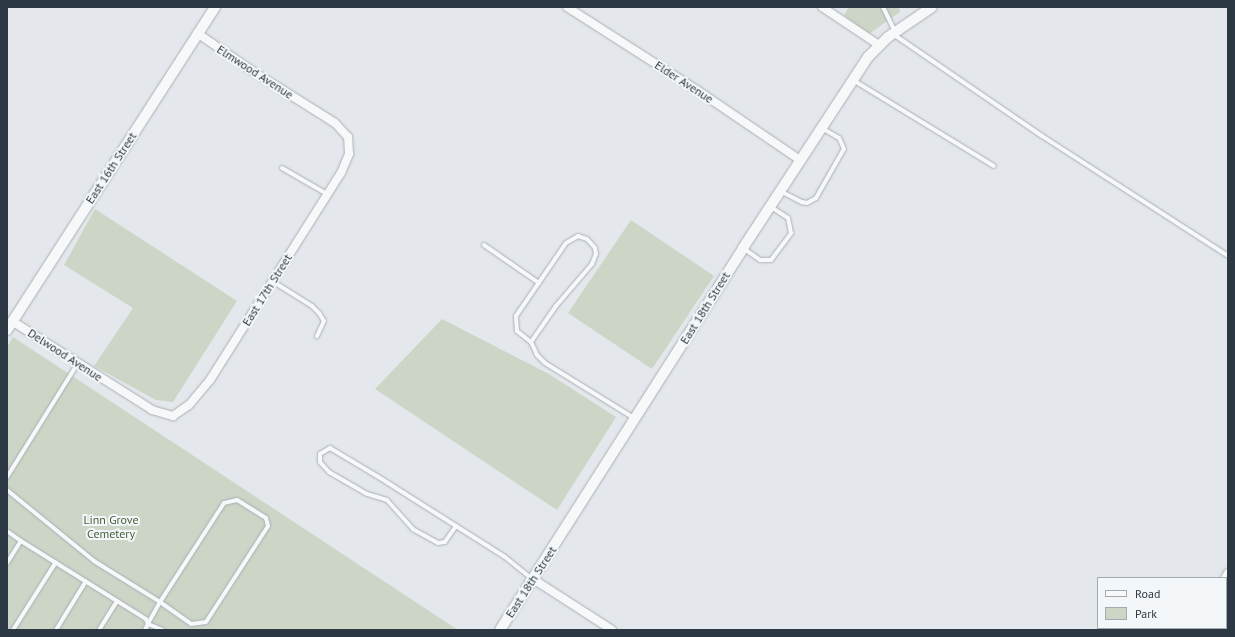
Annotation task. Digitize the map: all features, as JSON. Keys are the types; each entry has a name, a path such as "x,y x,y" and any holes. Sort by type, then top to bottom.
{"street":[{"name":"East 16th Street","path":"10,326 215,7"},
{"name":"Elder Avenue","path":"567,7 697,90 800,160"},
{"path":"822,7 878,45"},
{"name":"East 18th Street","path":"500,630 780,190 853,80 878,45 932,7"},
{"name":"Elmwood Avenue","path":"197,33 313,109"},
{"name":"East 17th Street","path":"118,389 152,410 173,416 189,405 210,380 327,194 349,154 348,137 336,123 313,109"},
{"name":"Delwood Avenue","path":"10,326 78,363 118,389"},
{"path":"533,579 612,630"}],"lane":[{"path":"883,7 894,33 1042,136 1228,256"},
{"path":"853,80 994,166"},
{"path":"780,190 802,202 807,203 816,198 844,149 839,138 821,128"},
{"path":"282,168 327,194"},
{"path":"743,248 754,257 771,260 791,233 788,218 770,207"},
{"path":"531,342 556,306 592,264 596,254 592,243 578,236 572,238 516,316 517,331 531,342 537,355 545,363 635,419"},
{"path":"484,245 539,283"},
{"path":"272,281 312,306 319,313 324,321 317,336"},
{"path":"7,477 78,363"},
{"path":"456,526 445,542 438,543 413,529 387,500 367,494 329,472 320,462 320,454 330,448 456,526 505,557 533,579"},
{"path":"7,490 94,561 160,602 191,624 206,622 268,526 266,518 237,500 224,503 160,602 144,630"},
{"path":"7,531 146,619 148,624 163,630"},
{"path":"7,563 21,541"},
{"path":"13,630 56,562"},
{"path":"56,630 86,581"},
{"path":"99,630 118,601"}],"green space":[{"path":"849,7 899,7 900,12 869,34 844,15"},
{"path":"95,209 237,301 173,402 156,400 94,366 133,308 64,265"},
{"path":"631,220 714,276 652,369 568,313"},
{"path":"442,319 549,374 616,417 557,510 375,389"},
{"name":"Linn Grove Cemetery","path":"13,337 458,630 7,630 7,347"}]}
